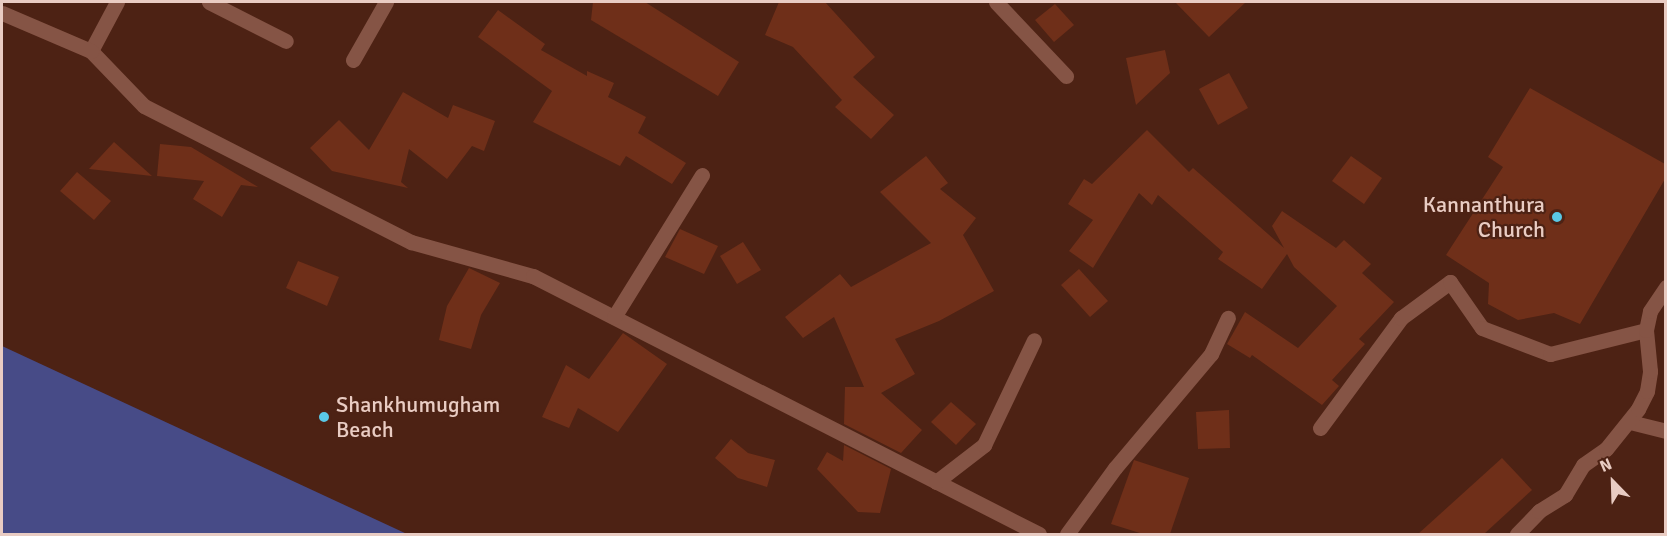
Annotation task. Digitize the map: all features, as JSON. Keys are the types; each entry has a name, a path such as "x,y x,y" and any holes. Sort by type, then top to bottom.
{"street":[{"path":"91,51 117,2"},
{"path":"209,2 285,41"},
{"path":"353,60 386,2"},
{"path":"996,2 1066,76"},
{"path":"2,14 91,51 144,106 411,242 533,276 1039,534"},
{"path":"614,317 702,175"},
{"path":"1320,428 1401,318 1450,282 1482,328 1550,354 1646,330"},
{"path":"1517,534 1539,511 1565,495 1583,465 1606,449 1630,422 1647,391 1650,371 1646,330 1650,311 1665,286"},
{"path":"1067,534 1115,468 1211,354 1228,318"},
{"path":"936,482 984,445 1034,340"},
{"path":"1630,422 1665,431"}],"water":[{"path":"2,346 407,534 2,534"}],"building":[{"path":"593,2 645,2 739,62 718,96 591,20"},
{"path":"779,2 825,2 875,57 853,77 894,115 871,139 835,107 842,100 793,47 765,35"},
{"path":"1175,2 1246,2 1209,37"},
{"path":"1055,4 1074,25 1054,42 1035,20"},
{"path":"498,10 545,44 541,50 587,76 587,71 614,83 608,97 646,117 638,133 686,163 672,184 626,156 620,166 533,122 552,91 478,37"},
{"path":"1165,50 1170,73 1136,105 1126,58"},
{"path":"1229,73 1248,108 1218,125 1199,89"},
{"name":"Kannanthura Church","path":"1530,88 1665,164 1665,179 1580,324 1554,313 1518,320 1488,304 1489,283 1446,255 1503,167 1488,157"},
{"path":"403,92 448,118 453,105 495,121 484,151 472,146 447,179 409,149 401,182 408,188 332,171 310,148 339,120 369,150"},
{"path":"1147,130 1189,172 1193,168 1284,248 1272,226 1282,211 1336,248 1344,240 1371,264 1362,273 1394,302 1359,339 1365,344 1332,380 1339,386 1322,405 1252,355 1250,358 1227,344 1245,312 1298,348 1337,306 1294,267 1287,254 1262,289 1218,259 1223,252 1158,195 1152,205 1139,193 1093,268 1069,251 1093,220 1068,204 1084,179 1092,184"},
{"path":"114,142 152,176 89,169"},
{"path":"160,144 191,147 258,187 241,185 222,217 193,199 204,181 157,176"},
{"path":"926,156 948,183 940,189 976,218 963,235 994,291 939,321 895,339 915,374 881,393 922,430 901,453 844,424 845,387 864,387 834,317 803,338 785,317 840,274 851,287 931,243 880,192"},
{"path":"1351,156 1382,178 1364,204 1332,181"},
{"path":"77,172 111,201 94,220 60,191"},
{"path":"680,229 718,246 704,274 665,257"},
{"path":"743,242 761,270 737,284 720,256"},
{"path":"298,261 339,277 327,306 286,288"},
{"path":"469,268 500,283 481,315 471,349 439,340 447,306"},
{"path":"1079,269 1108,301 1090,317 1061,285"},
{"path":"623,333 667,364 618,432 578,408 569,428 542,417 566,365 589,379"},
{"path":"951,402 976,424 956,445 931,422"},
{"path":"1229,410 1230,448 1198,449 1196,412"},
{"path":"731,439 748,453 775,460 767,487 738,478 715,458"},
{"path":"844,445 891,469 880,513 858,512 817,469 827,452 843,461"},
{"path":"1502,458 1532,490 1484,534 1418,534"},
{"path":"1134,460 1189,478 1170,534 1143,534 1111,524"}],"place":[{"name":"Kannanthura Church","path":"1557,217"},
{"name":"Shankhumugham Beach","path":"324,417"}]}
